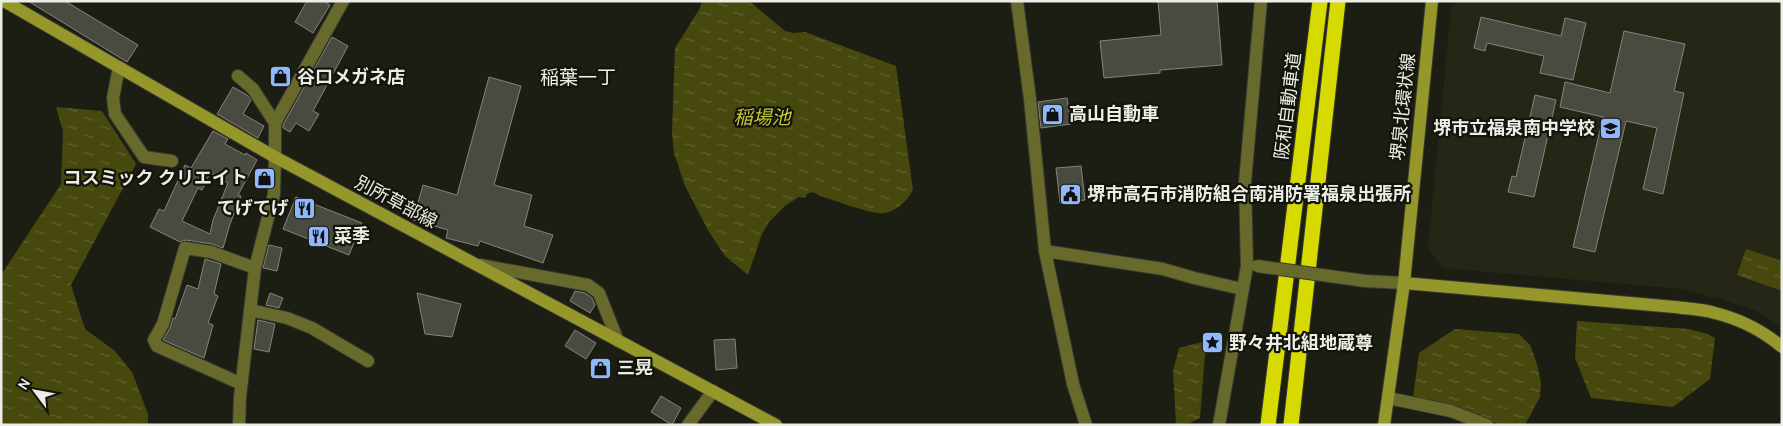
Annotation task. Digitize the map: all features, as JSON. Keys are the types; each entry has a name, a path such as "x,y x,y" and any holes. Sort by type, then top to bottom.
{"highway":[{"name":"阪和自動車道","path":"1268,425 1320,1"},
{"path":"1291,425 1338,1"}],"main road":[{"name":"別所草部線","path":"4,1 276,157 776,425"},
{"name":"堺泉北環状線","path":"1384,425 1404,283 1432,1"},
{"path":"1404,283 1714,312 1742,322 1774,340 1782,347"}],"street":[{"path":"275,124 343,1"},
{"path":"1017,1 1030,99 1045,252 1074,384 1086,425"},
{"path":"1219,425 1242,289 1252,266 1246,182 1262,1"},
{"path":"119,68 113,98 115,114 144,157 172,161"},
{"path":"238,76 253,89 275,124 276,157 274,194 255,268 240,397 239,425"},
{"path":"242,382 234,382 157,346 154,340 163,324 185,248 211,252 255,268"},
{"path":"1045,252 1162,269 1242,289"},
{"path":"476,265 588,285 599,293 618,340"},
{"path":"1252,266 1365,281 1404,283"},
{"path":"250,310 287,318 312,328 368,361"},
{"path":"688,425 713,391"},
{"path":"1388,398 1451,411 1487,425"}],"shaded area":[{"name":"堺市立福泉南中学校","path":"1456,1 1782,1 1782,327 1756,311 1720,299 1680,289 1443,268 1428,248 1451,8"}],"water":[{"name":"稲場池","path":"702,1 749,1 785,31 793,33 805,32 896,66 913,190 899,207 889,212 878,213 849,206 813,192 807,194 805,198 799,197 786,205 769,222 762,234 748,275 725,256 709,232 685,186 674,153 672,133 675,48 700,8"},
{"path":"56,107 102,111 136,164 71,285 85,329 115,351 132,372 148,414 148,425 1,425 1,275 61,184 63,131"},
{"path":"1746,249 1782,261 1782,291 1737,275"},
{"path":"1577,321 1688,329 1708,334 1715,338 1710,379 1673,407 1591,398 1575,358"},
{"path":"1455,329 1519,334 1530,345 1541,383 1540,397 1525,425 1500,425 1459,407 1413,398 1419,353"},
{"path":"1206,341 1200,418 1190,423 1176,424 1173,371 1179,348"}],"building":[{"path":"28,1 65,1 138,45 127,62"},
{"path":"307,1 324,1 330,5 313,33 295,22"},
{"path":"1158,1 1217,1 1222,65 1160,70 1160,73 1104,78 1100,41 1161,35"},
{"path":"1481,17 1561,36 1565,18 1586,23 1573,80 1540,73 1544,56 1487,43 1485,51 1474,48"},
{"path":"1624,31 1685,44 1674,91 1684,93 1663,194 1643,189 1657,128 1626,121 1595,252 1573,247 1603,117 1560,107 1565,82 1610,93"},
{"path":"332,37 348,46 313,111 319,114 309,131 296,123 290,132 283,128 283,125"},
{"path":"489,77 521,86 494,185 532,195 524,226 553,235 543,263 480,241 478,246 446,238 448,230 413,220 423,185 457,195"},
{"path":"233,87 247,95 251,100 243,114 264,126 258,138 217,114"},
{"path":"1535,95 1556,100 1534,197 1508,192 1512,176 1516,177"},
{"path":"1067,98 1071,124 1041,128 1038,102"},
{"path":"213,131 228,139 225,144 257,160 238,195 241,196 223,248 212,244 186,240 180,242 150,227 159,209 164,211 185,165 191,168","holes":["210,173 228,183 213,220 210,234 182,221 198,188 202,190"]},
{"path":"1081,166 1085,200 1060,203 1056,168"},
{"path":"296,197 362,223 349,255 283,229"},
{"path":"269,245 282,248 277,271 263,268"},
{"path":"205,259 221,264 214,294 218,296 208,323 213,325 204,358 163,340 173,318 175,319 187,285 198,289"},
{"path":"575,291 585,293 592,298 595,305 590,313 570,301"},
{"path":"270,293 283,298 279,308 266,305"},
{"path":"417,293 461,304 452,337 425,334"},
{"path":"258,320 275,324 269,352 254,349"},
{"path":"575,330 596,343 586,359 565,346"},
{"path":"735,339 737,368 716,370 714,340"},
{"path":"661,396 681,408 672,425 651,412"}],"place":[{"name":"谷口メガネ店","path":"281,77"},
{"name":"高山自動車","path":"1053,114"},
{"name":"堺市立福泉南中学校","path":"1611,128"},
{"name":"コスミック クリエイト","path":"264,178"},
{"name":"堺市高石市消防組合南消防署福泉出張所","path":"1071,194"},
{"name":"てげてげ","path":"305,208"},
{"name":"菜季","path":"318,236"},
{"name":"野々井北組地蔵尊","path":"1213,343"},
{"name":"三晃","path":"601,368"}],"district":[{"name":"稲葉一丁","path":"578,77"}]}
